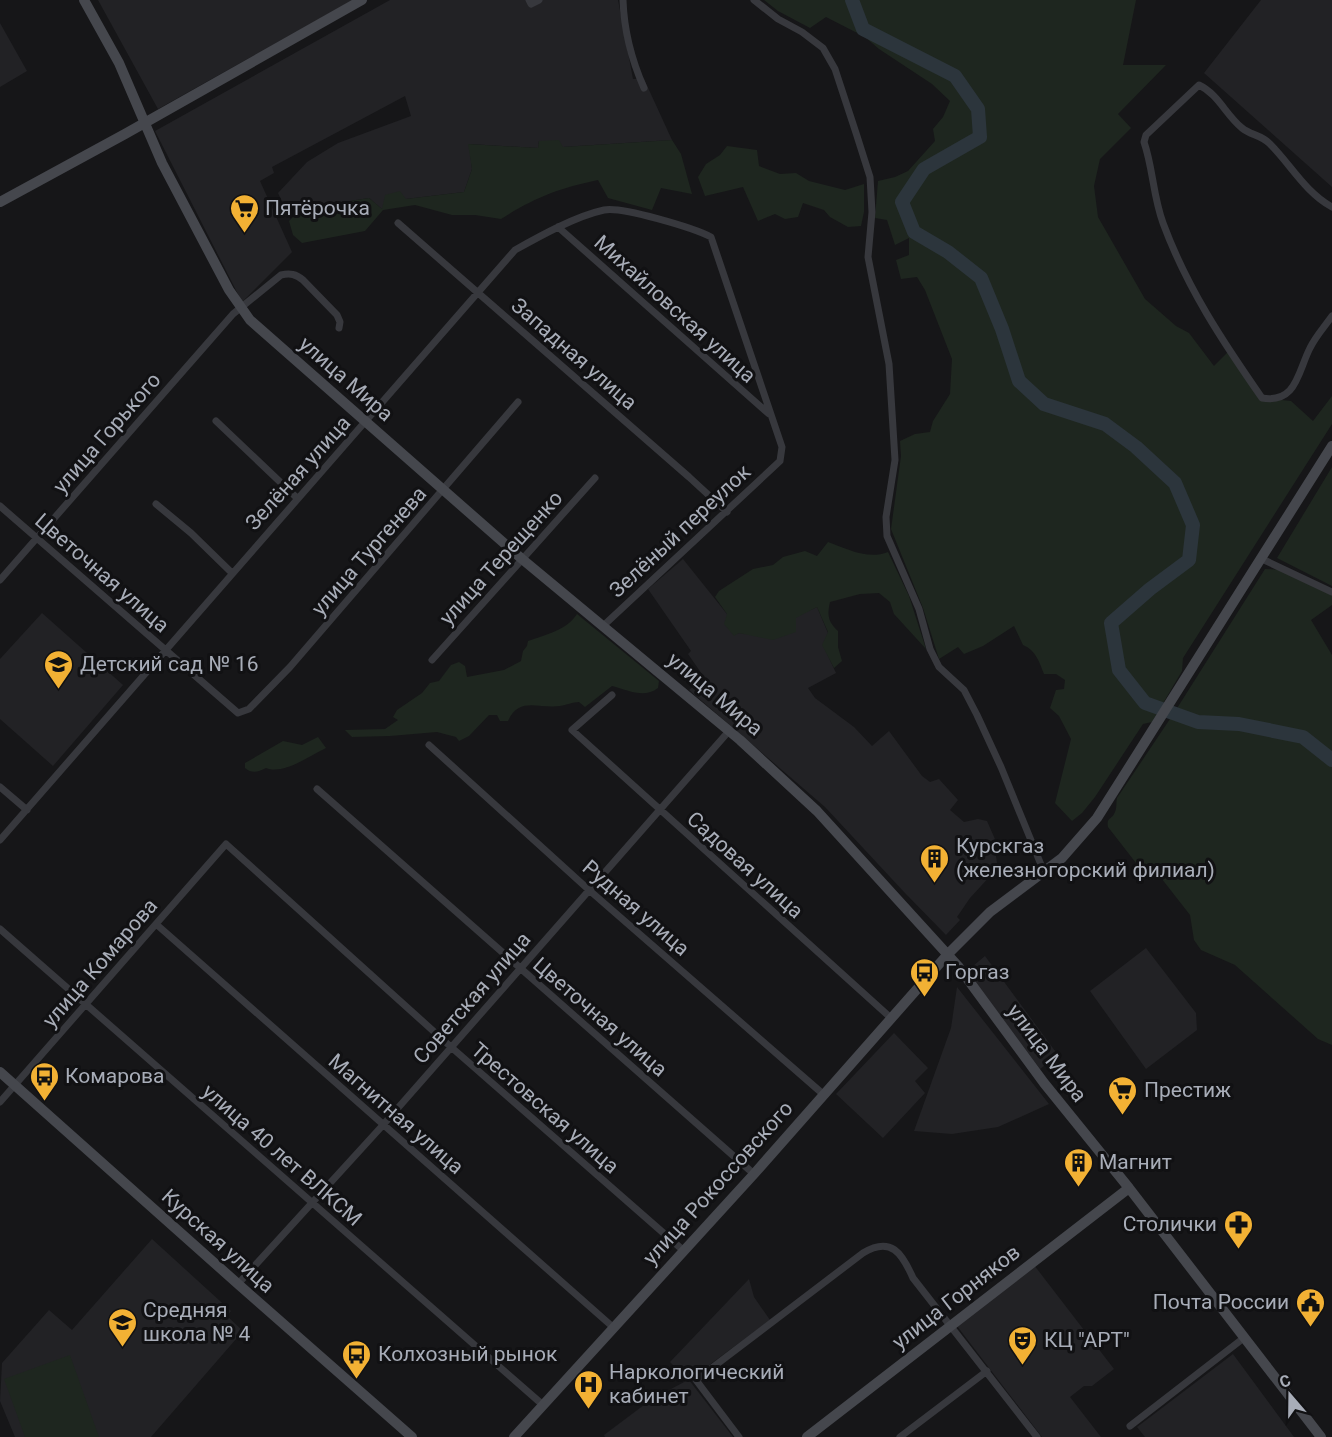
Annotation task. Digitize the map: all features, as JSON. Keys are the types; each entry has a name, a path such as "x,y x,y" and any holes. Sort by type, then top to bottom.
{"main road":[{"name":"улица Мира","path":"84,0 119,63 162,163 241,309 264,333 522,559 729,731 817,811 948,954 1048,1087 1322,1437"},
{"path":"0,202 362,0"},
{"name":"улица Рокоссовского","path":"514,1437 684,1251 948,954 990,912 1062,858 1097,818 1332,446"},
{"name":"Курская улица","path":"0,1072 412,1437"},
{"name":"улица Горняков","path":"807,1437 1129,1188"}],"street":[{"path":"530,0 531,4 539,0"},
{"path":"623,0 630,46 644,88"},
{"path":"754,0 778,19 802,32 823,48 835,69 870,177 872,212 868,257 889,364 895,460 886,517 887,536 919,609 930,649 939,668 964,690 977,715 1044,872"},
{"path":"1332,207 1310,191 1268,141 1243,129 1206,88 1199,85 1146,135 1144,142 1154,192 1163,222 1188,282 1206,315 1262,398 1274,400 1289,392 1299,378 1310,347 1332,316"},
{"name":"Зелёная улица","path":"0,840 515,250 558,227 605,209 642,215 701,231 711,237 770,415"},
{"name":"Западная улица","path":"398,224 478,291 727,512"},
{"name":"Михайловская улица","path":"558,227 770,415"},
{"name":"улица Горького","path":"0,580 222,327 281,275 298,275 337,315 340,322 339,328"},
{"name":"улица Тургенева","path":"238,713 249,709 290,667 519,402"},
{"name":"Зелёный переулок","path":"603,626 780,461 782,447 770,415"},
{"path":"216,422 297,498"},
{"name":"улица Терещенко","path":"432,660 595,478"},
{"path":"156,504 191,533 232,573"},
{"name":"Цветочная улица","path":"0,506 238,713"},
{"path":"1262,559 1332,592"},
{"name":"Садовая улица","path":"612,695 572,730 891,1017"},
{"name":"Советская улица","path":"237,1284 382,1125 729,731"},
{"name":"Рудная улица","path":"429,745 589,890 823,1094"},
{"path":"0,787 27,810"},
{"name":"Цветочная улица","path":"317,789 754,1173"},
{"name":"улица Комарова","path":"0,1102 226,844"},
{"name":"Трестовская улица","path":"226,844 451,1047 684,1251"},
{"name":"Магнитная улица","path":"156,924 614,1328"},
{"name":"улица 40 лет ВЛКСМ","path":"0,929 543,1405"},
{"path":"739,1437 696,1380 873,1247 880,1245 888,1246 906,1262 913,1278 1037,1437"},
{"path":"1131,1426 1245,1336"},
{"path":"900,1437 987,1371"}],"shaded area":[{"path":"98,0 353,0 158,109"},
{"path":"390,0 618,0 633,79 644,79 672,140 563,147 539,141 538,148 469,144 472,169 464,192 406,199 383,210 369,198 301,209 285,208 278,193 307,162 338,143 411,116 405,96 272,167 274,173 260,181 292,252 242,302 155,131"},
{"path":"764,0 1136,0 1123,65 1166,65 1118,114 1131,128 1100,159 1094,186 1098,217 1145,299 1176,326 1189,333 1214,366 1230,350 1262,398 1291,401 1313,421 1332,396 1332,424 1183,658 1182,671 1152,722 1143,724 1095,797 1072,821 1055,803 1071,739 1059,716 1050,708 1056,690 1064,689 1065,680 1056,674 1044,674 1031,650 1023,645 1014,626 983,646 964,654 958,647 939,659 923,608 891,529 901,456 900,441 915,434 930,432 933,421 950,394 952,359 925,290 917,277 901,279 896,260 909,255 909,238 895,245 887,220 875,218 878,181 908,171 935,141 933,129 943,117 950,101 932,84 865,37 826,17 810,28 778,11"},
{"path":"1261,0 1332,0 1332,187 1204,73"},
{"path":"0,23 27,71 0,87"},
{"path":"559,140 563,147 672,140 681,154 692,194 661,188 652,210 608,198 598,180 547,195 501,219 475,215 452,215 415,205 383,210 365,231 302,243 293,235 289,221 301,209 369,198 382,209 385,195 400,191 406,199 464,192 472,169 468,144 538,148 539,141"},
{"path":"727,146 757,150 759,166 780,174 796,173 809,181 845,190 864,184 864,212 861,226 848,227 830,217 824,210 803,203 798,217 785,219 775,214 758,221 743,187 705,196 698,177 706,164 720,155"},
{"path":"1332,467 1332,586 1277,558"},
{"path":"828,542 865,554 888,552 909,596 926,649 894,614 890,602 879,593 860,594 830,602 829,618 838,631 838,647 842,661 834,668 822,645 828,632 817,607 796,618 796,632 773,640 739,633 734,636 724,624 727,614 715,597 719,591 753,569 773,565 783,557 805,551 817,556"},
{"path":"683,559 727,614 734,635 739,633 756,635 817,607 828,633 823,645 836,673 808,688 815,698 854,727 872,746 889,731 922,776 930,782 939,779 958,800 950,810 964,822 978,819 987,821 998,846 995,849 997,863 992,874 970,898 957,917 960,920 946,935 825,807 689,690 704,677 688,654 691,651 648,589"},
{"path":"1265,569 1285,570 1332,592 1332,605 1311,620 1332,655 1332,1045 1318,1039 1235,965 1201,950 1194,940 1190,915 1158,874 1143,872 1108,827 1109,820 1116,810 1117,798"},
{"name":"Детский сад № 16","path":"42,613 123,685 53,766 0,719 0,659"},
{"path":"577,614 659,681 658,688 642,693 612,686 585,707 579,702 560,706 524,706 513,713 508,721 500,721 497,715 489,715 469,736 459,741 456,737 437,732 352,737 345,730 385,729 398,720 393,717 397,710 422,693 430,683 439,681 451,665 459,662 465,666 467,677 504,670 521,661 528,641 562,628"},
{"path":"318,737 326,748 296,764 281,769 266,768 255,772 245,768 245,763 283,741 302,745"},
{"path":"1146,948 1196,1013 1197,1030 1146,1069 1090,991"},
{"path":"985,956 1058,1055 1040,1069 967,971"},
{"path":"957,987 1049,1104 998,1127 952,1134 914,1131 951,1028"},
{"path":"894,1033 928,1068 915,1081 925,1093 883,1138 836,1094"},
{"name":"Средняя школа № 4","path":"152,1239 231,1311 227,1316 243,1331 151,1437 15,1437 0,1401 2,1363 49,1310 72,1330"},
{"path":"1034,1265 1114,1369 1092,1386 1084,1386 1070,1397 1101,1437 1042,1437 957,1326"},
{"path":"749,1279 754,1297 770,1320 689,1380 733,1437 605,1437 604,1435 652,1399 688,1380 670,1362"},
{"path":"1233,1354 1294,1437 1145,1437 1137,1427"},
{"path":"70,1355 99,1437 25,1437 4,1379"}],"waterway":[{"path":"852,0 863,29 955,76 978,109 980,137 924,169 902,202 914,232 948,252 981,278 1002,329 1019,381 1044,404 1105,424 1136,447 1175,483 1193,525 1189,560 1150,589 1111,623 1119,670 1145,703 1198,722 1239,724 1303,737 1332,760"}],"place":[{"name":"Пятёрочка","path":"244,234"},
{"name":"Детский сад № 16","path":"59,690"},
{"name":"Курскгаз (железногорский филиал)","path":"935,884"},
{"name":"Горгаз","path":"924,998"},
{"name":"Комарова","path":"44,1102"},
{"name":"Престиж","path":"1123,1116"},
{"name":"Магнит","path":"1078,1188"},
{"name":"Столички","path":"1238,1250"},
{"name":"Почта России","path":"1310,1328"},
{"name":"Средняя школа № 4","path":"122,1348"},
{"name":"КЦ \"АРТ\"","path":"1023,1366"},
{"name":"Колхозный рынок","path":"357,1380"},
{"name":"Наркологический кабинет","path":"588,1410"}]}
